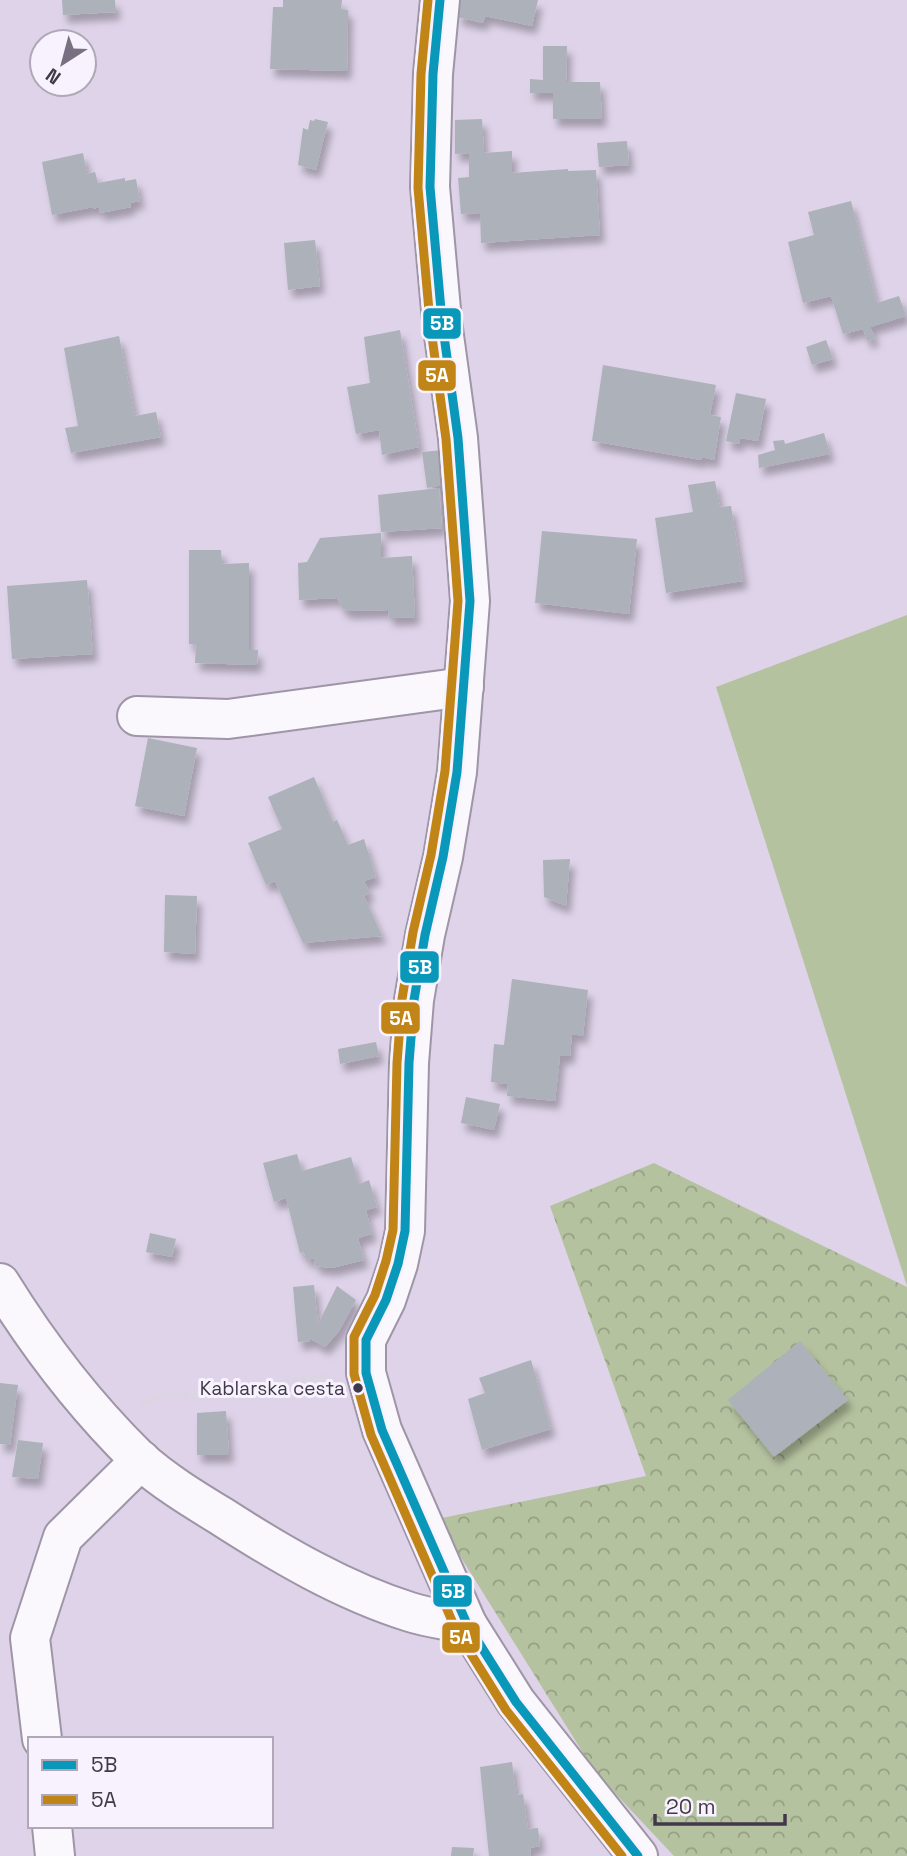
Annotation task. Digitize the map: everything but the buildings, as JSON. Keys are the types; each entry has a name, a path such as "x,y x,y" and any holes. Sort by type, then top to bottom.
{"street":[{"path":"440,0 433,74 430,187 442,321 458,438 470,601 457,772 414,1000 408,1063 405,1231 386,1300 366,1340 366,1368 382,1430 467,1624 516,1702 638,1856"},
{"path":"137,716 228,719 464,687"},
{"path":"0,1283 23,1321 89,1406 141,1460 193,1499 268,1546 367,1597 412,1612 467,1624"},
{"path":"42,1737 30,1638 63,1537 141,1460"},
{"path":"52,1828 55,1856"}],"path":[{"path":"89,1406 103,1403 142,1403 166,1396 206,1395 366,1368"}],"green space":[{"path":"907,615 907,1286 716,687"},
{"path":"654,1163 907,1287 907,1856 674,1856 595,1772 437,1519 646,1476 550,1206"}],"transit line":[{"name":"5A","path":"428,0 421,74 418,188 430,322 446,439 458,601 445,771 402,999 397,1063 393,1230 375,1295 354,1337 354,1374 371,1435 456,1630 506,1710 622,1856"},
{"name":"5B","path":"440,0 433,74 430,187 442,321 458,438 470,601 457,772 414,1000 409,1063 405,1231 386,1300 366,1340 366,1373 382,1430 467,1624 516,1702 638,1856"}],"place":[{"name":"Kablarska cesta","path":"358,1388"}]}
